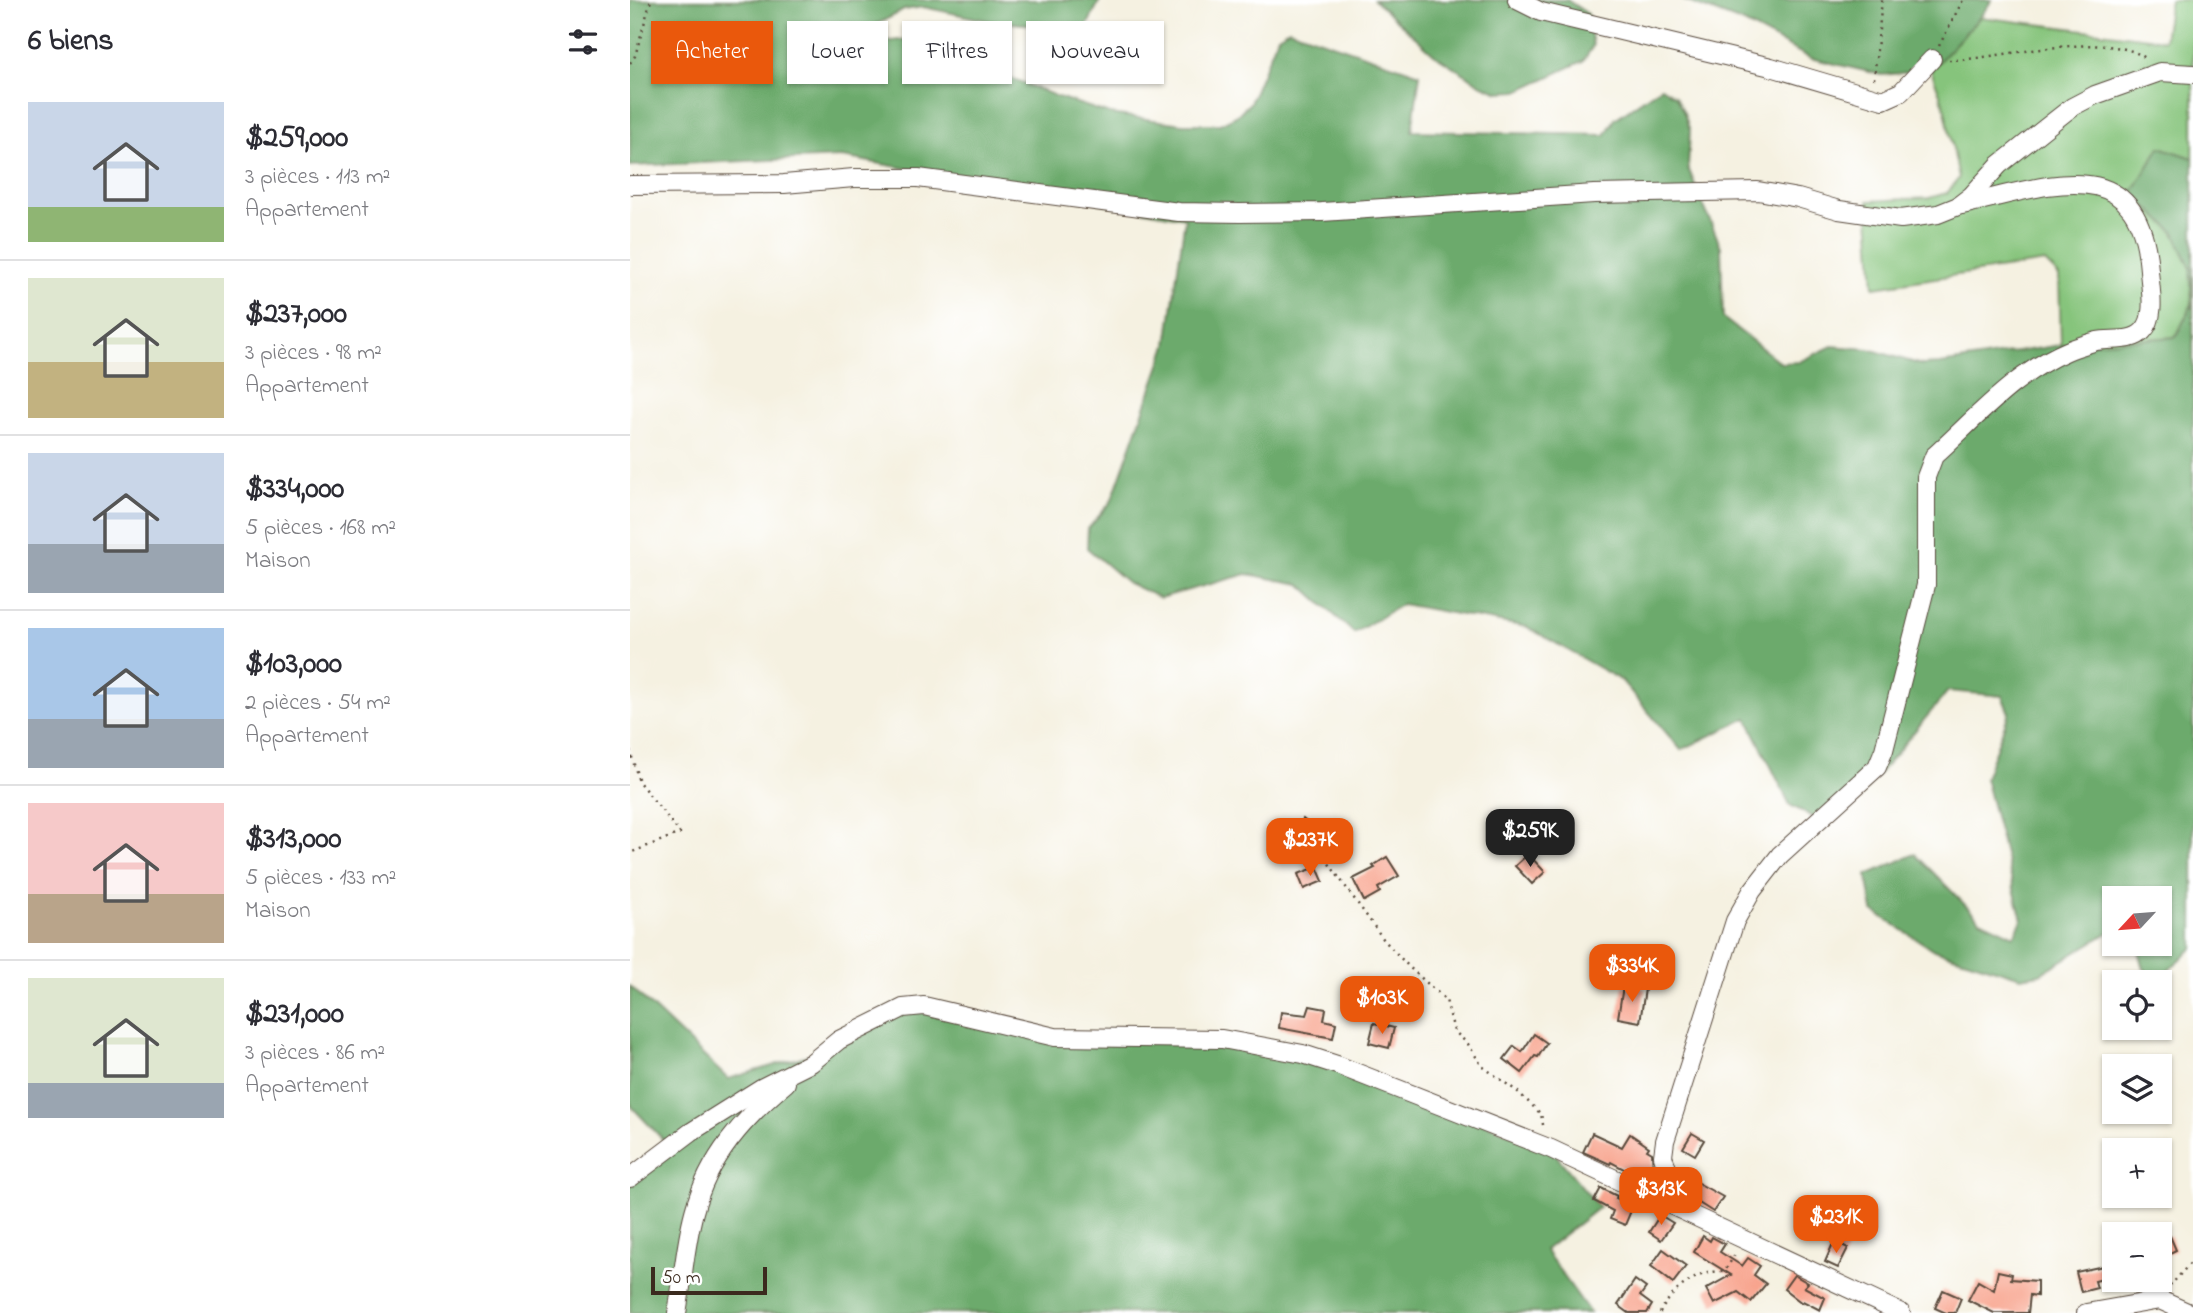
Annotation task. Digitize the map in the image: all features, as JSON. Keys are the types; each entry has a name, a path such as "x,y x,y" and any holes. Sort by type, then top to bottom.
{"street":[{"path":"1517,0 1541,12 1771,67 1883,100 1901,92 1932,60"},
{"path":"1958,206 1971,196 1999,165 2072,107 2095,95 2161,72 2193,74"},
{"path":"630,185 784,184 854,178 918,178 1107,204 1179,212 1228,213 1322,212 1594,194 1758,191 1798,198 1839,210 1901,219 1938,214 1958,206 2065,184 2095,185 2119,194 2131,206 2139,220 2147,245 2150,321 2138,335 2097,341 2067,351 2025,373 1934,456 1926,477 1926,584 1884,751 1877,767 1780,855 1752,891 1735,921 1665,1141 1663,1156 1679,1209"},
{"path":"677,1313 694,1213 707,1176 732,1135 763,1102 839,1040 904,1008 924,1006 1055,1037 1222,1038 1303,1054 1551,1149 1901,1313"},
{"path":"630,1178 691,1132 761,1088 811,1063"},
{"path":"2086,1313 2160,1300 2189,1313"}],"path":[{"path":"630,63 635,56 651,0"},
{"path":"1872,97 1882,0"},
{"path":"1963,0 1932,60 1958,60 2055,47 2113,47 2133,51 2145,57 2161,72"},
{"path":"630,750 639,782 680,833 630,853"},
{"path":"1325,858 1384,940 1446,1000 1454,1031 1468,1044 1482,1066 1518,1092 1541,1114 1545,1137 1551,1149"},
{"path":"1660,1313 1682,1285 1710,1270 1725,1271 1744,1240"},
{"path":"2160,1300 2176,1277 2193,1260"}],"green space":[{"path":"630,0 1100,0 1090,21 1012,23 923,7 904,10 883,21 787,21 787,84 888,84 888,40 902,40 902,84 1012,84 1012,78 1110,114 1183,124 1220,124 1236,116 1250,103 1278,36 1289,29 1420,74 1412,131 1605,135 1615,119 1661,87 1676,97 1690,131 1688,168 1721,247 1723,318 1781,363 1799,362 1832,346 1869,349 1922,365 2061,345 2176,337 2192,304 2190,266 2174,232 2132,193 2160,147 2193,158 2193,948 2169,970 2144,969 2140,956 2172,956 2172,886 2102,886 2102,936 2040,974 2021,977 1934,950 1873,911 1867,875 1915,854 1980,920 2014,936 2022,920 1985,778 2009,713 2002,696 1948,691 1854,804 1822,822 1790,805 1747,718 1681,750 1622,681 1527,627 1402,604 1354,633 1300,584 1247,574 1160,598 1128,583 1087,548 1088,529 1111,502 1167,345 1185,218 842,157 630,166"},
{"path":"1374,0 1567,0 1588,14 1593,46 1583,61 1518,91 1499,92 1482,85 1435,55"},
{"path":"1683,0 1992,0 1980,17 1931,70 1882,75 1810,58 1744,23"},
{"path":"2170,0 2193,0 2193,158 2160,147 2132,193 2174,232 2190,266 2192,304 2176,337 2061,345 2059,276 2045,262 1874,287 1868,201 1929,198 1947,193 1959,178 1944,105 1931,70 1980,17 2164,40"},
{"path":"630,986 728,1079 812,1054 903,1008 1055,1037 1222,1039 1303,1054 1551,1149 1599,1207 1545,1250 1590,1313 630,1313 630,1178 670,1147 632,1107 630,1101"}],"building":[{"path":"1303,819 1319,832 1308,846 1292,834"},
{"path":"1528,854 1545,872 1532,884 1515,866"},
{"path":"1387,857 1399,876 1378,888 1380,892 1364,901 1353,879 1375,868 1373,866"},
{"path":"1317,867 1323,881 1304,889 1298,874"},
{"path":"1623,986 1645,989 1640,1022 1618,1018"},
{"path":"1310,1006 1326,1009 1324,1020 1336,1023 1333,1038 1279,1028 1281,1012 1307,1015"},
{"path":"1374,1023 1394,1028 1389,1048 1369,1043"},
{"path":"1534,1034 1547,1043 1522,1073 1504,1059 1514,1046 1522,1052"},
{"path":"1592,1133 1622,1147 1630,1134 1649,1147 1647,1150 1652,1153 1653,1170 1657,1175 1652,1184 1611,1162 1610,1164 1583,1152"},
{"path":"1692,1133 1704,1140 1695,1155 1683,1148"},
{"path":"1689,1178 1723,1197 1713,1212 1691,1198 1693,1194 1684,1186"},
{"path":"1601,1188 1633,1206 1625,1225 1610,1219 1613,1211 1594,1201"},
{"path":"1660,1215 1673,1223 1661,1240 1649,1232"},
{"path":"1703,1236 1710,1241 1712,1237 1725,1244 1720,1252 1742,1266 1748,1258 1760,1266 1754,1275 1766,1284 1751,1302 1738,1292 1714,1304 1706,1289 1731,1275 1694,1252"},
{"path":"1834,1241 1848,1248 1838,1268 1825,1262"},
{"path":"1663,1249 1686,1266 1673,1283 1651,1266"},
{"path":"2102,1266 2102,1279 2095,1281 2097,1288 2081,1292 2076,1272"},
{"path":"1998,1271 2012,1274 2011,1279 2037,1281 2037,1296 2030,1295 2028,1313 1994,1313 1968,1300 1978,1281 1994,1290"},
{"path":"1794,1275 1808,1283 1804,1287 1825,1298 1820,1310 1803,1301 1802,1303 1784,1289"},
{"path":"1635,1280 1646,1288 1640,1296 1652,1305 1647,1313 1629,1313 1618,1305"},
{"path":"1943,1290 1961,1298 1955,1313 1946,1313 1935,1308"}]}
